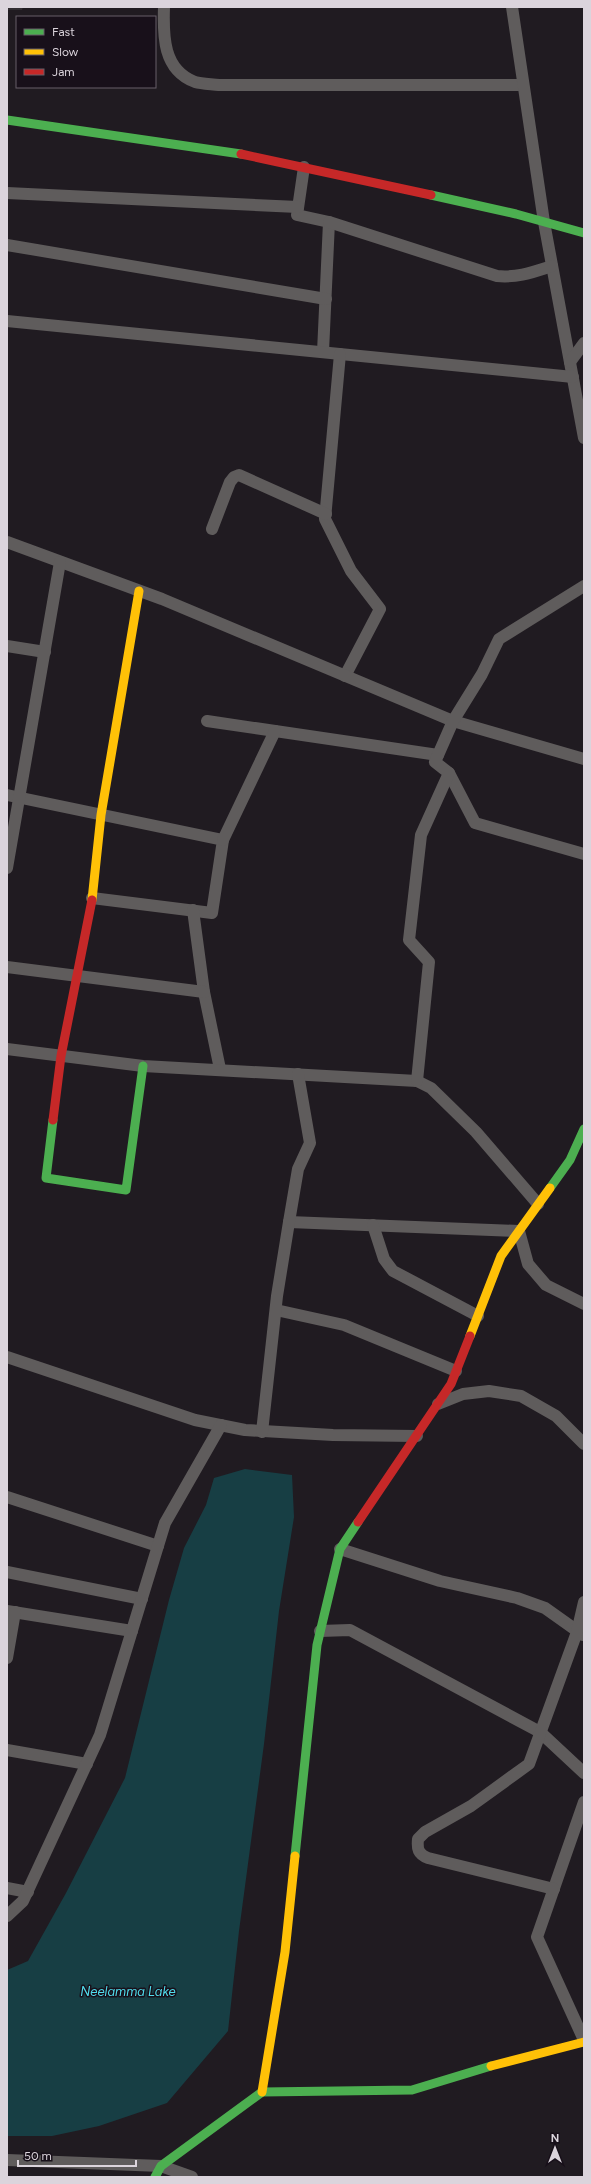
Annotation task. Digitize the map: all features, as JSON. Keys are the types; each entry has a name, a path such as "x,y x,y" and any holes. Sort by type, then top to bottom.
{"street":[{"path":"164,7 166,48 172,65 180,74 195,82 219,85 523,85"},
{"path":"512,7 544,222 584,438"},
{"path":"7,120 234,152 516,214 584,233"},
{"path":"304,167 297,214 329,222 497,276 512,277 524,275 552,266"},
{"path":"7,193 298,208"},
{"path":"323,352 329,222"},
{"path":"7,245 326,299"},
{"path":"7,321 573,377"},
{"path":"570,362 584,343"},
{"path":"340,354 325,519 351,571 380,609 345,676"},
{"path":"212,529 230,482 234,477 239,475 326,514"},
{"path":"7,542 138,591 453,721 584,759"},
{"path":"7,868 60,562"},
{"path":"584,586 499,639 482,674 453,721 435,762 449,773 475,823 584,854"},
{"path":"138,591 101,814 92,898 61,1056 46,1178 126,1190 143,1066"},
{"path":"7,646 44,652"},
{"path":"208,721 438,755"},
{"path":"92,898 212,913 223,840 275,731"},
{"path":"417,1081 429,962 409,940 421,835 449,773"},
{"path":"7,795 223,840"},
{"path":"193,910 204,992 220,1069"},
{"path":"7,967 204,992"},
{"path":"7,1049 143,1066 203,1070 220,1069 417,1081 431,1088 476,1132 538,1204"},
{"path":"262,1432 276,1310 289,1222 298,1169 310,1143 298,1074"},
{"path":"262,2092 286,1952 316,1645 340,1549 451,1384 501,1256 570,1160 584,1130"},
{"path":"289,1222 519,1231"},
{"path":"373,1225 384,1259 392,1271 478,1316"},
{"path":"519,1231 528,1264 546,1285 573,1300 584,1304"},
{"path":"276,1310 344,1325 456,1370"},
{"path":"7,1357 195,1420 245,1430 333,1435 417,1436"},
{"path":"437,1405 463,1394 489,1391 521,1396 556,1416 584,1444"},
{"path":"7,1916 23,1901 28,1892 100,1736 165,1523 221,1425"},
{"path":"7,1497 158,1546"},
{"path":"340,1549 440,1581 524,1601 546,1608 580,1634"},
{"path":"7,1572 142,1599"},
{"path":"554,1889 428,1858 421,1855 417,1848 418,1839 425,1832 471,1806 529,1764 540,1732 580,1634 584,1602"},
{"path":"7,1658 11,1612 132,1632"},
{"path":"320,1631 350,1630 540,1732 584,1773"},
{"path":"7,1750 87,1764"},
{"path":"155,2177 161,2166 262,2092 412,2090 584,2041 537,1938 584,1802"},
{"path":"7,1888 28,1892"},
{"path":"7,2160 161,2166 192,2177"}],"water":[{"name":"Neelamma Lake","path":"245,1469 292,1475 294,1517 279,1611 228,2031 167,2103 99,2126 52,2136 7,2136 7,1970 28,1961 66,1893 125,1778 169,1600 184,1548 206,1505 214,1478"}],"traffic: fast":[{"path":"7,120 241,154"},
{"path":"431,195 516,214 584,233"},
{"path":"53,1120 46,1178 126,1190 143,1066"},
{"path":"550,1188 570,1160 584,1129"},
{"path":"295,1856 317,1645 340,1549 358,1522"},
{"path":"155,2177 161,2166 262,2092 412,2090 491,2066"}],"traffic: slow":[{"path":"92,900 101,815 139,591"},
{"path":"470,1336 501,1256 550,1188"},
{"path":"262,2092 285,1952 295,1856"},
{"path":"491,2066 584,2042"}],"traffic: jam":[{"path":"241,154 431,195"},
{"path":"53,1120 61,1056 92,900"},
{"path":"358,1522 451,1384 470,1336"}]}
